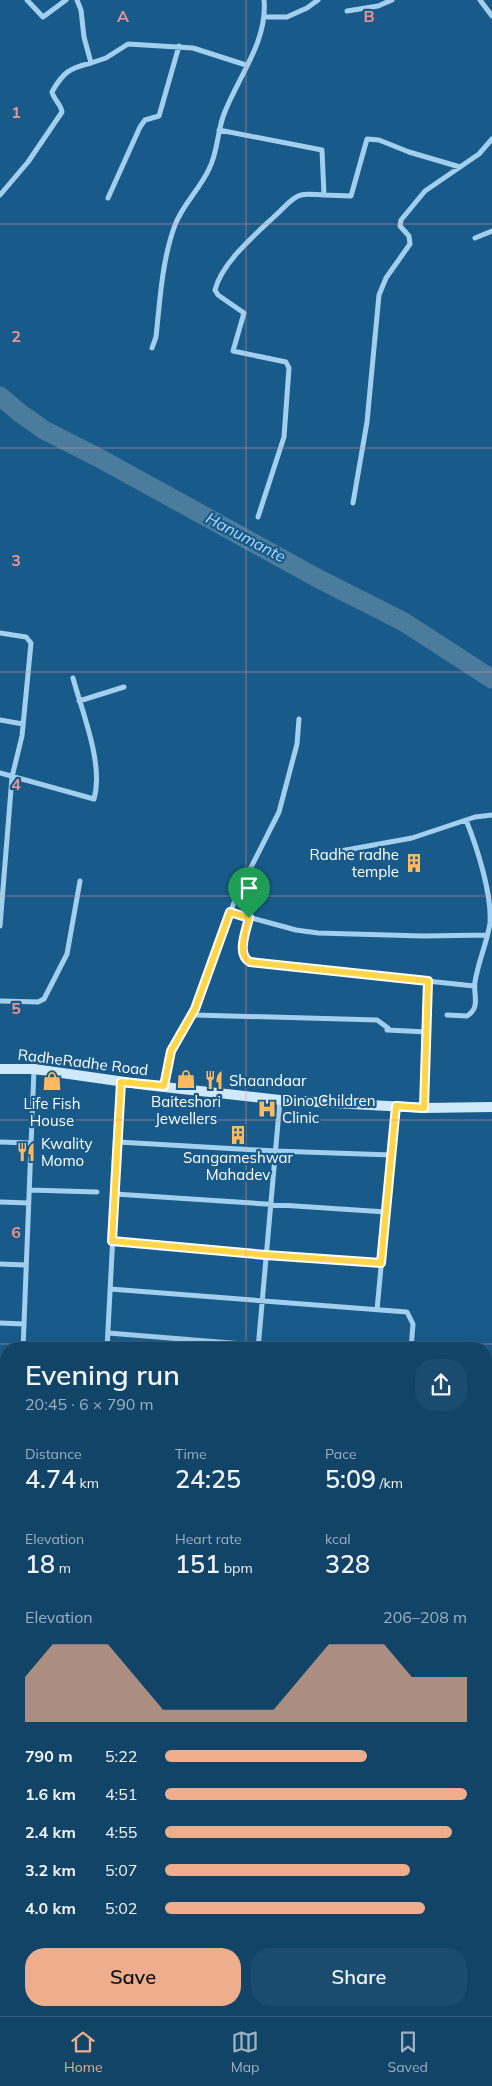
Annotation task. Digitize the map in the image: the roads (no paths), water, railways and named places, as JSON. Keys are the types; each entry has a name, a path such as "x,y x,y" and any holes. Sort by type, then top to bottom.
{"main road":[{"name":"RadheRadhe Road","path":"0,1069 34,1069 121,1082 280,1100 424,1108 492,1107"}],"street":[{"path":"27,0 43,17 66,0"},
{"path":"77,0 81,10 84,37 91,62"},
{"path":"152,348 156,337 169,242 182,212 209,170 214,158 224,113 260,32 264,17 264,0"},
{"path":"264,17 287,17 307,8 318,0"},
{"path":"347,11 378,6 392,0"},
{"path":"480,0 492,16"},
{"path":"0,195 28,162 62,112 61,106 54,98 52,92 72,67 106,58 128,44 193,48 246,65"},
{"path":"108,198 145,120 159,116 179,46"},
{"path":"219,130 322,150 324,195"},
{"path":"258,517 284,437 289,368 286,362 233,351 244,313 218,295 215,290 217,283 241,248 252,236 288,203 300,195 351,196 367,139 379,140 409,152 460,166"},
{"path":"353,503 368,422 379,295 386,278 410,244 409,236 400,226 401,220 425,191 478,154 492,139"},
{"path":"475,238 492,231"},
{"path":"0,633 26,637 31,643 23,724 12,776 6,830 0,926"},
{"path":"0,773 94,799 96,793 95,764 72,678"},
{"path":"79,701 124,687"},
{"path":"164,1086 171,1051 195,1009 230,912 279,812 293,761 299,719"},
{"path":"0,720 23,724"},
{"path":"313,856 412,838 466,820 492,815"},
{"path":"447,1015 467,1016 472,1013 476,1002 474,986 490,921 488,890 466,820"},
{"path":"0,829 6,830"},
{"path":"0,1001 38,1002 44,999 66,954 80,881"},
{"path":"230,912 296,930 318,933 423,936 488,935"},
{"path":"249,918 242,954 245,960 250,962 474,986"},
{"path":"424,1108 428,981"},
{"path":"195,1009 195,1015 377,1020 388,1028 387,1030 427,1032"},
{"path":"23,1342 34,1069"},
{"path":"107,1342 121,1082"},
{"path":"258,1342 280,1100"},
{"path":"378,1310 396,1106"},
{"path":"0,1142 31,1143"},
{"path":"118,1142 275,1151 392,1155"},
{"path":"30,1190 97,1192"},
{"path":"115,1194 386,1212"},
{"path":"0,1202 29,1203"},
{"path":"112,1241 381,1263"},
{"path":"0,1264 26,1265"},
{"path":"110,1289 407,1312 413,1324 412,1342"},
{"path":"0,1323 24,1324"},
{"path":"108,1333 204,1342"}],"waterway":[{"name":"Hanumante","path":"0,396 44,430 101,459 319,579 404,622 492,679"}],"place":[{"name":"Radhe radhe temple","path":"414,863"},
{"name":"Baiteshori Jewellers","path":"186,1079"},
{"name":"Shaandaar","path":"214,1080"},
{"name":"Life Fish House","path":"52,1081"},
{"name":"Dino Children Clinic","path":"267,1109"},
{"name":"Sangameshwar Mahadev","path":"238,1135"},
{"name":"Kwality Momo","path":"26,1152"}]}
